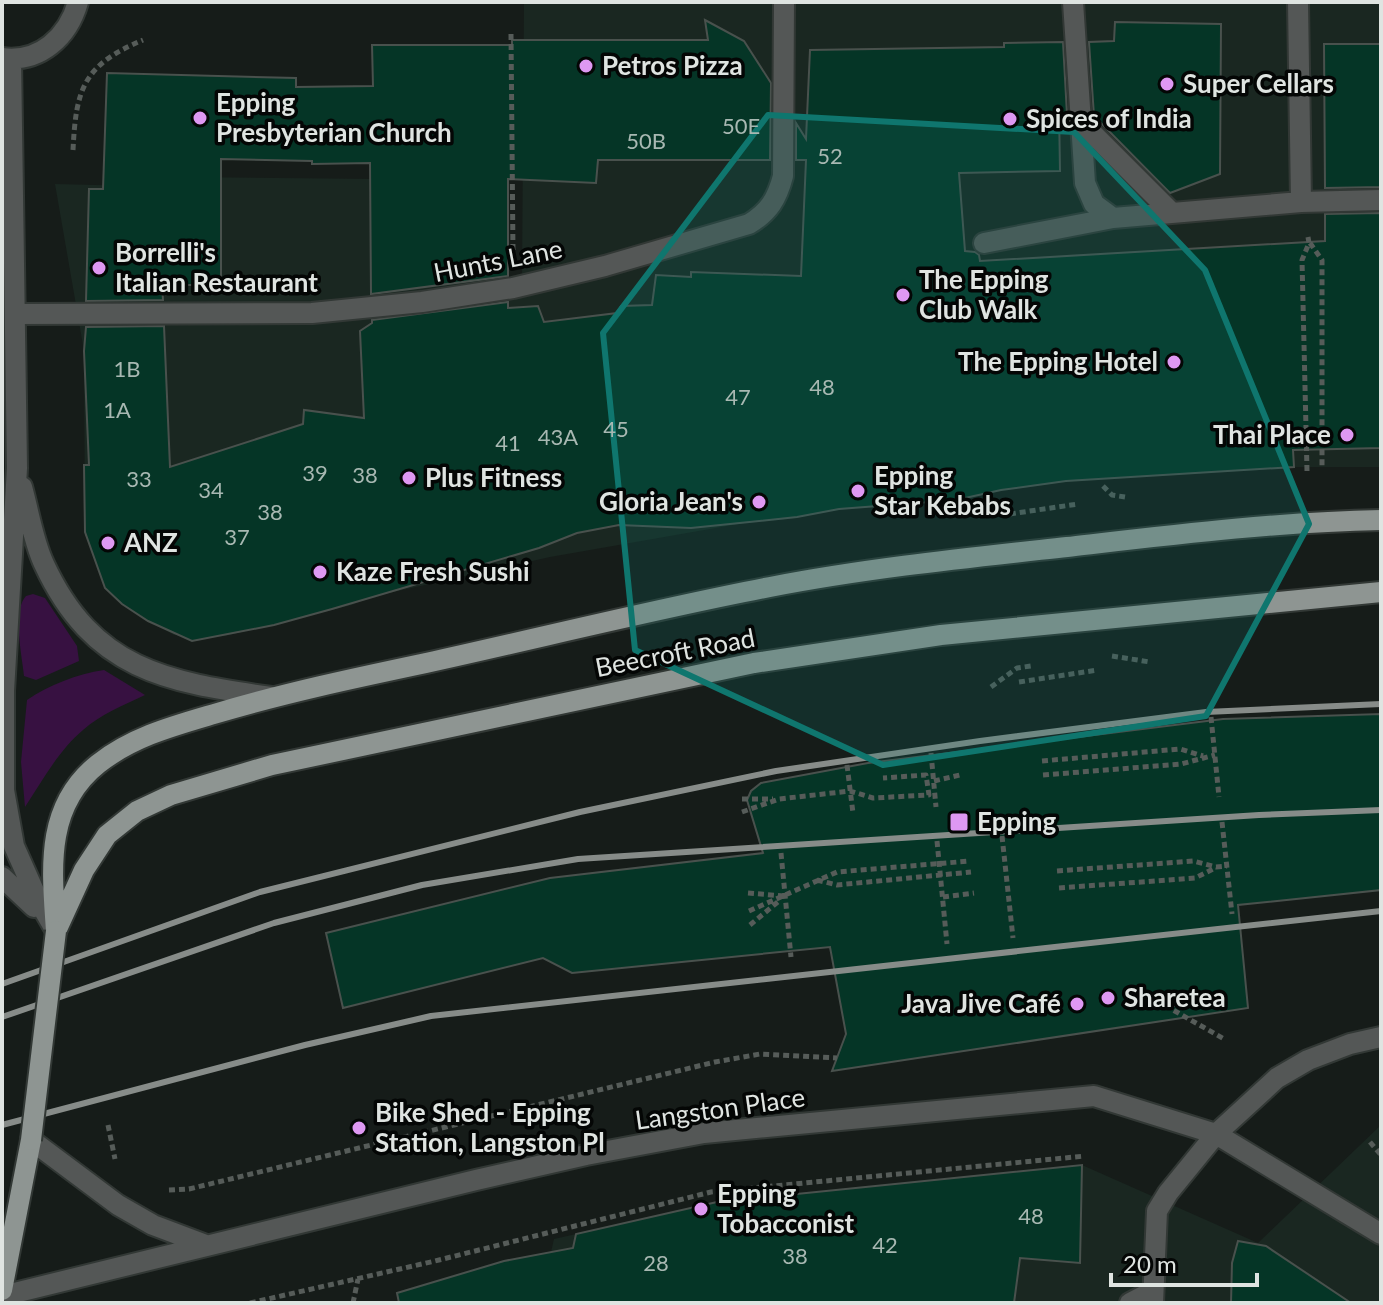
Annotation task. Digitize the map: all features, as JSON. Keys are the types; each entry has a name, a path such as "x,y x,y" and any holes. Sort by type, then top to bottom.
{"main road":[{"name":"Beecroft Road","path":"2,1293 31,1140 56,931 51,862 53,841 75,790 95,766 124,747 158,731 271,697 767,588 879,567 1185,533 1381,520"},
{"name":"Beecroft Road","path":"56,931 84,870 107,835 137,811 171,795 272,765 754,663 941,635 1381,592"}],"street":[{"path":"56,931 38,900 14,846 7,820 2,758 17,468 7,58 30,56 47,48 72,21 78,2"},
{"name":"Hunts Lane","path":"15,314 312,313 422,302 513,288 730,232 765,214 777,197 783,176 784,2"},
{"path":"1073,2 1085,183 1094,204 1113,218"},
{"path":"1298,2 1301,202"},
{"path":"1079,120 1171,212"},
{"path":"984,243 1113,218 1301,202 1381,200"},
{"name":"Beecroft Road","path":"17,468 42,562 66,601 103,645 148,671 174,680 271,697"},
{"path":"2,877 56,931"},
{"path":"1130,1303 1153,1297 1157,1211 1216,1134 1277,1078 1308,1060 1350,1044 1381,1037"},
{"name":"Langston Place","path":"2,1293 120,1269 206,1245 572,1158 704,1133 1094,1096 1216,1134 1381,1234"},
{"path":"31,1140 118,1205 153,1225 206,1245"}],"path":[{"path":"511,34 513,288"},
{"path":"73,150 75,116 81,92 94,71 114,52 143,40"},
{"path":"1301,202 1309,243 1322,260 1322,468"},
{"path":"1307,471 1302,260 1309,243"},
{"path":"1103,486 1112,495 1125,497"},
{"path":"979,499 980,508 1003,515 1078,504"},
{"path":"1103,655 1150,662"},
{"path":"991,687 1017,668 1046,663"},
{"path":"1019,682 1098,670"},
{"path":"1211,717 1219,797"},
{"path":"1042,761 1180,749 1204,756"},
{"path":"931,753 936,807"},
{"path":"1043,775 1181,764 1215,755"},
{"path":"847,765 853,813"},
{"path":"742,799 779,799 850,791 873,798 929,795 926,775 883,778"},
{"path":"934,781 960,775"},
{"path":"742,812 779,799"},
{"path":"1222,822 1232,914"},
{"path":"1002,836 1013,938"},
{"path":"937,841 947,944"},
{"path":"781,853 791,957"},
{"path":"749,911 815,879 837,872 970,861"},
{"path":"1057,871 1193,861 1216,867 1227,866"},
{"path":"1059,888 1195,878 1216,867"},
{"path":"815,879 837,885 971,872"},
{"path":"748,893 785,896"},
{"path":"942,897 974,893"},
{"path":"750,925 785,896"},
{"path":"1172,1001 1173,1010 1226,1040"},
{"name":"Langston Place","path":"164,1190 189,1189 715,1062 760,1054 837,1058"},
{"path":"108,1125 109,1140 119,1164"},
{"path":"1370,1142 1381,1155"},
{"path":"250,1303 711,1192 1085,1156"},
{"path":"353,1303 358,1279"}],"highlighted area":[{"path":"768,115 1074,132 1205,270 1309,524 1206,716 883,765 635,650 603,333"}],"shaded area":[{"path":"524,2 1381,2 1381,467 1294,467 1066,481 903,504 839,509 550,557 371,597 352,605 225,636 203,638 174,635 148,621 105,588 85,532 84,351 55,184 179,187 179,177 377,179 379,278 522,277"},
{"path":"33,594 45,598 77,646 79,661 36,680 24,676 19,634 22,603 26,596"},
{"path":"104,670 145,695 97,719 74,738 51,766 25,807 21,762 27,700 64,681"},
{"path":"1381,1125 1381,1303 539,1303 554,1239 714,1203 1082,1165 1258,1243"}],"building":[{"path":"705,20 744,41 771,83 770,160 598,160 596,183 508,179 508,276 371,294 370,163 312,164 312,161 221,159 221,285 162,285 163,300 86,301 89,189 103,189 107,73 296,78 296,87 373,86 372,45 512,45 512,40 708,40"},
{"name":"Super Cellars","path":"1115,22 1221,24 1220,174 1170,193 1094,116 1089,42 1114,41"},
{"path":"1063,42 1067,115 1059,110 1060,171 959,173 965,251 975,252 980,261 1325,241 1325,214 1381,213 1381,448 1293,450 1294,467 1066,481 956,500 839,509 797,517 691,528 619,525 577,533 539,548 274,625 192,641 148,621 105,588 85,532 84,465 89,465 84,351 86,327 164,326 170,467 303,424 304,410 364,418 360,331 372,320 508,302 508,308 538,306 544,322 617,313 621,306 652,305 656,275 691,277 691,272 801,276 806,160 796,160 796,123 806,139 810,50 1004,47 1004,43"},
{"path":"1324,44 1381,44 1381,187 1325,188"},
{"path":"1381,714 1381,890 1238,905 1248,1008 832,1071 846,1034 830,947 572,973 543,958 343,1008 326,933 550,878 763,853 747,800 751,791 761,783 868,763 1223,719"},
{"path":"1082,1165 1080,1263 1020,1258 1014,1303 399,1303 397,1293 504,1261 573,1248 576,1234 717,1202"},
{"path":"1238,1241 1266,1246 1351,1303 1231,1303 1232,1263"}],"railway":[{"path":"2,984 260,892 580,812 776,771 1206,712 1381,704"},
{"path":"2,1017 274,923 422,885 578,859 1259,815 1381,810"},
{"path":"2,1125 305,1045 431,1016 1381,911"}],"place":[{"name":"Petros Pizza","path":"586,66"},
{"name":"Super Cellars","path":"1167,84"},
{"name":"Epping Presbyterian Church","path":"200,118"},
{"name":"Spices of India","path":"1010,119"},
{"name":"Borrelli's Italian Restaurant","path":"99,268"},
{"name":"The Epping Club Walk","path":"903,295"},
{"name":"The Epping Hotel","path":"1174,362"},
{"name":"Thai Place","path":"1347,435"},
{"name":"Plus Fitness","path":"409,478"},
{"name":"Epping Star Kebabs","path":"858,491"},
{"name":"Gloria Jean's","path":"759,502"},
{"name":"ANZ","path":"108,543"},
{"name":"Kaze Fresh Sushi","path":"320,572"},
{"name":"Epping","path":"959,822"},
{"name":"Sharetea","path":"1108,998"},
{"name":"Java Jive Café","path":"1077,1004"},
{"name":"Bike Shed - Epping Station, Langston Pl","path":"359,1128"},
{"name":"Epping Tobacconist","path":"701,1209"}]}
